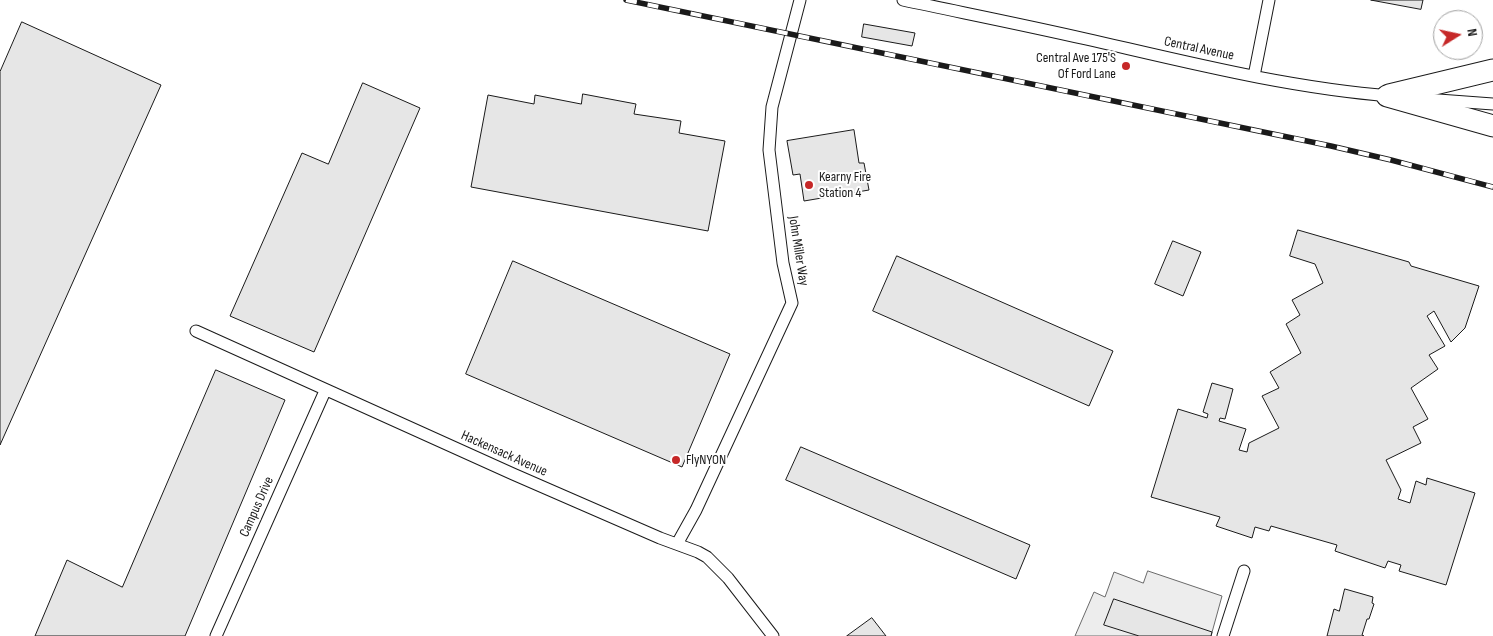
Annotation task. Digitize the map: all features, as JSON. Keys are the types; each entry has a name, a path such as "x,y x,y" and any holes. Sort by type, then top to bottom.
{"highway":[{"path":"1387,96 1493,70"},
{"path":"1387,96 1493,126"}],"street":[{"name":"John Miller Way","path":"677,544 696,510 792,303 783,263 769,150 772,107 800,0"},
{"name":"Central Avenue","path":"904,0 1085,38 1210,68 1301,85 1387,96 1493,104"},
{"path":"1254,76 1269,0"},
{"name":"Hackensack Avenue","path":"196,331 512,474 660,538 698,552 715,564 773,636"},
{"name":"Campus Drive","path":"216,636 325,390"},
{"path":"1223,636 1244,571"}],"shaded area":[{"path":"1148,571 1222,596 1211,636 1075,636 1094,592 1105,597 1114,572 1143,583"}],"building":[{"path":"1371,0 1423,0 1421,9"},
{"path":"22,22 161,85 0,445 0,72"},
{"path":"864,24 915,33 912,46 862,37"},
{"path":"363,83 420,108 314,352 230,316 302,153 328,164"},
{"path":"583,94 636,104 634,114 681,121 679,133 725,141 708,231 471,187 488,95 534,104 535,95 581,104"},
{"path":"854,130 859,163 864,163 869,190 804,201 800,174 793,175 787,141"},
{"path":"1298,230 1409,262 1411,266 1479,286 1465,328 1451,342 1434,311 1427,316 1445,346 1429,355 1438,369 1411,388 1428,419 1413,427 1421,443 1386,460 1401,490 1398,499 1410,503 1416,481 1426,485 1427,478 1475,493 1446,585 1399,571 1401,565 1388,561 1385,568 1335,551 1337,545 1271,526 1269,531 1255,527 1252,538 1216,526 1220,517 1151,497 1178,409 1207,418 1208,414 1203,412 1212,383 1233,389 1225,419 1220,418 1219,421 1246,429 1239,450 1247,452 1249,443 1279,428 1262,396 1279,388 1270,372 1301,353 1286,324 1300,315 1292,300 1323,283 1315,264 1290,256"},
{"path":"1173,241 1201,252 1183,296 1155,284"},
{"path":"897,256 1113,351 1089,406 873,311"},
{"path":"513,261 730,354 682,467 466,374"},
{"path":"216,370 285,400 185,636 35,636 67,560 122,587"},
{"path":"801,447 1030,545 1016,579 786,480"},
{"path":"1345,589 1373,597 1372,603 1374,604 1362,635 1364,636 1327,636 1334,609 1339,611"},
{"path":"1114,599 1212,632 1211,636 1139,636 1104,625"},
{"path":"872,618 886,636 847,636"}],"railway":[{"path":"626,0 1331,146 1493,187"}],"place":[{"name":"Central Ave 175'S Of Ford Lane","path":"1126,66"},
{"name":"Kearny Fire Station 4","path":"809,185"},
{"name":"FlyNYON","path":"676,460"}]}
